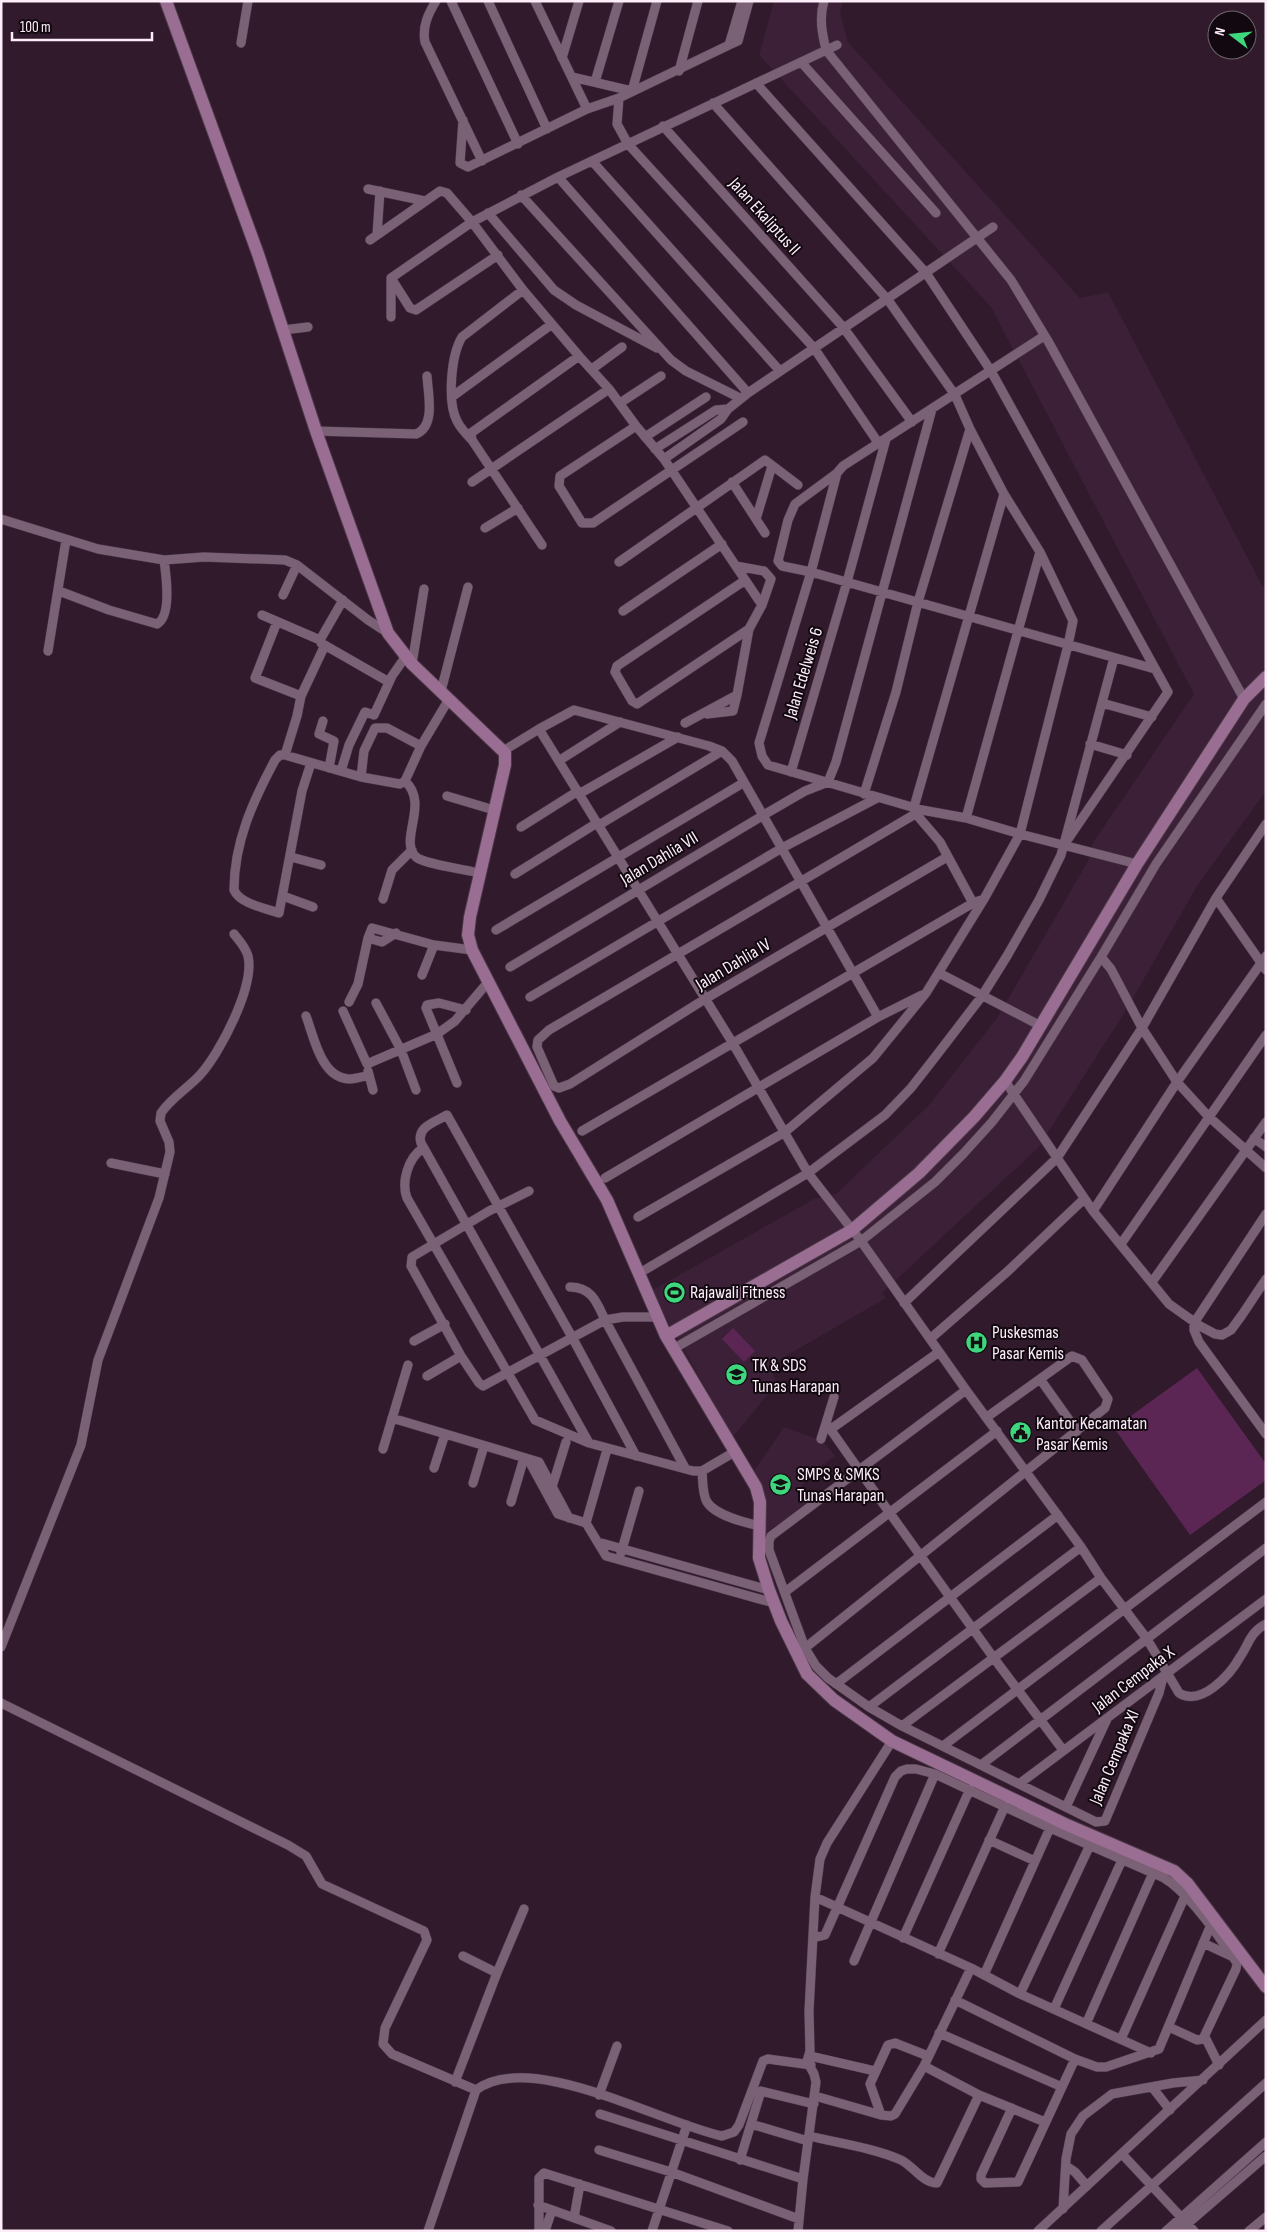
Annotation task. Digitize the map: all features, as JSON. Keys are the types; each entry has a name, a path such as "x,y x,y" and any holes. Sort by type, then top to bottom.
{"street":[{"path":"166,1 258,254 316,431 388,633"},
{"path":"241,43 248,1"},
{"path":"436,1 427,18 424,35 425,42 482,161"},
{"path":"451,1 518,144"},
{"path":"488,1 547,129"},
{"path":"562,58 579,1"},
{"path":"595,82 619,1"},
{"path":"632,91 657,1"},
{"path":"678,71 698,1"},
{"path":"729,46 742,1"},
{"path":"463,120 460,163 468,167 587,109 619,98 738,41 749,1"},
{"path":"824,1 821,11 821,31 826,50 1011,280 1168,557 1244,699"},
{"path":"537,3 587,109"},
{"path":"391,278 472,222 521,195 837,45"},
{"path":"800,62 936,212"},
{"path":"572,77 632,91"},
{"path":"756,83 926,273 991,370 1168,692 1127,755 1064,845"},
{"path":"619,98 617,124 628,144 814,348 883,441"},
{"path":"638,1217 785,1132 873,1058 926,993 984,899 1020,834 1073,621 1040,552 1004,494 970,429 955,395 888,300 713,103"},
{"name":"Jalan Ekaliptus II","path":"663,126 843,327 912,422"},
{"path":"592,161 780,371"},
{"path":"558,177 744,396"},
{"path":"368,189 425,201"},
{"path":"380,191 374,237 440,191 444,191 472,222 523,290 578,356 609,388 636,426 664,459 722,544 744,581 762,605"},
{"path":"521,195 662,350 686,371 744,396"},
{"path":"488,213 554,290 576,305 662,350"},
{"path":"664,459 721,419 728,409 744,396 993,227"},
{"path":"391,278 410,308 418,310 498,255"},
{"path":"391,278 391,317"},
{"path":"523,290 462,337 454,357 453,396 456,420 462,431 472,440 542,545"},
{"path":"453,396 552,324"},
{"path":"283,330 308,327"},
{"path":"1044,336 843,466 837,473 795,504 791,510 778,561 782,566 848,582 1155,669"},
{"path":"592,369 622,347"},
{"path":"472,440 473,431 578,356"},
{"path":"316,431 416,434 422,432 429,420 427,376"},
{"path":"620,403 660,376"},
{"path":"472,482 609,388"},
{"path":"645,436 706,397"},
{"path":"656,449 716,410 728,409"},
{"path":"828,782 836,762 932,409"},
{"path":"636,426 560,476 559,486 582,523 593,523 743,422"},
{"path":"692,424 698,434"},
{"path":"864,794 896,692 918,602 970,429"},
{"name":"Jalan Edelweis 6","path":"790,772 848,582 883,441"},
{"path":"619,562 765,460 798,485"},
{"path":"756,519 772,466"},
{"path":"837,473 811,572 760,743 762,756 768,765 917,811 966,818 1064,845 1156,864"},
{"path":"732,482 766,533"},
{"path":"678,956 917,811 1004,494"},
{"path":"485,528 518,508"},
{"path":"1,519 98,549 164,560 204,557 271,558 297,564 388,633 409,660 445,695 509,749"},
{"path":"48,651 66,540"},
{"path":"622,610 722,544"},
{"path":"966,818 1040,552"},
{"path":"59,591 109,610 157,624 164,616 167,586 164,560"},
{"path":"283,595 297,564"},
{"path":"685,723 701,714 733,711 748,629 762,605 771,582 770,575 764,571 736,566"},
{"path":"744,581 617,666 615,672 632,701 637,704 748,629"},
{"path":"311,763 302,791 279,913 239,898 234,890 240,841 251,808 275,760 280,755 285,755 396,785 405,781 445,695 468,587"},
{"path":"342,771 349,745 365,712 374,715 389,682 409,660 424,589"},
{"path":"285,755 301,696 343,600"},
{"path":"262,615 323,643 389,682"},
{"path":"277,622 255,678 301,696"},
{"path":"643,1271 808,1173 885,1115 911,1088 982,996 1039,900 1064,845 1114,658"},
{"path":"666,1336 852,1230 919,1173 974,1117 1006,1081 1139,861 1244,699 1265,681"},
{"path":"1102,703 1152,717"},
{"path":"673,1349 861,1241 935,1182 992,1122 1014,1093 1101,957 1156,864 1266,704"},
{"path":"878,1017 732,761 722,751 678,737 574,710 539,729 509,749 470,917 468,935 472,950 560,1121 607,1200 666,1336 756,1487 760,1502 758,1558 774,1603 807,1674 834,1700 892,1741 1030,1813 1188,1884 1237,1962 1236,1969 1205,2037 1197,2040 1169,2027"},
{"path":"323,721 320,735 349,745"},
{"path":"560,760 620,722"},
{"path":"361,777 364,751 375,728 387,728 421,746"},
{"path":"539,729 560,760 618,859 732,1042 808,1173 861,1241 966,1390 1027,1471 1101,1578 1147,1639 1164,1676 1181,1694 1188,1697 1199,1696 1233,1668 1253,1632 1266,1624"},
{"path":"521,827 678,737"},
{"path":"329,768 334,740"},
{"path":"1090,744 1127,755"},
{"path":"515,874 722,751"},
{"path":"405,781 412,787 416,796 411,837 412,850 416,857 425,861 479,873"},
{"name":"Jalan Dahlia VII","path":"510,968 762,816 805,791 828,782"},
{"path":"496,930 744,783"},
{"path":"446,796 494,810"},
{"path":"530,997 782,848 877,798"},
{"path":"917,811 940,842 973,903"},
{"path":"904,1302 1057,1158 1142,1028 1216,898 1266,824"},
{"path":"383,899 392,870 412,850"},
{"name":"Jalan Dahlia IV","path":"678,956 545,1033 537,1043 554,1086 558,1088 563,1087 705,999 947,856"},
{"path":"291,857 321,864"},
{"path":"283,896 313,907"},
{"path":"1093,1211 1177,1082 1264,963 1216,898"},
{"path":"582,1131 853,972 973,903 984,899"},
{"path":"349,1002 358,984 368,938 374,927 434,945 472,950"},
{"path":"1,1647 82,1439 98,1360 159,1198 170,1147 160,1121 161,1113 198,1077 217,1052 230,1028 246,983 248,957 234,934"},
{"path":"422,975 434,945"},
{"path":"1101,957 1111,969 1142,1028 1177,1082 1208,1116 1266,1168"},
{"path":"939,973 1041,1026"},
{"path":"367,1064 437,1034 466,1010 489,981"},
{"path":"605,1178 878,1017 926,993"},
{"path":"376,1003 402,1050 416,1090"},
{"path":"457,1083 426,1010 427,1005 439,1003 466,1010"},
{"path":"343,1011 367,1064 373,1090"},
{"path":"306,1016 325,1064 332,1074 348,1079 368,1075"},
{"path":"1121,1244 1266,1035"},
{"path":"1006,1081 1084,1199 1169,1304 1194,1323 1215,1334 1222,1335 1228,1332 1242,1315 1266,1279"},
{"path":"589,1443 423,1148 419,1138 421,1131 447,1115 572,1337 636,1456"},
{"path":"1152,1282 1266,1122"},
{"path":"1254,1138 1266,1147"},
{"path":"423,1148 409,1166 404,1190 407,1198 534,1420 589,1443 702,1471 736,1451"},
{"path":"111,1163 165,1174"},
{"path":"529,1190 434,1243 412,1257 410,1263 461,1356 482,1385 486,1386 605,1320 623,1317 658,1317"},
{"path":"930,1339 1008,1271 1084,1199"},
{"path":"1266,1214 1194,1323 1196,1338 1266,1434"},
{"path":"570,1287 580,1287 593,1296 685,1468"},
{"path":"414,1341 445,1324"},
{"path":"821,1438 829,1426 939,1352"},
{"path":"427,1376 461,1356"},
{"path":"805,1648 920,1554 1105,1408 1108,1399 1084,1362 1078,1357 1070,1357 987,1417"},
{"path":"383,1449 408,1365"},
{"path":"1040,1379 1077,1431"},
{"path":"966,1390 771,1536 769,1550 805,1648 816,1666 836,1684 869,1707 902,1726 1066,1807 1107,1719"},
{"path":"834,1397 829,1426 972,1628 1063,1750"},
{"path":"392,1418 539,1462 569,1518"},
{"path":"785,1592 889,1511 997,1431"},
{"path":"434,1468 445,1434"},
{"path":"552,1487 566,1442"},
{"path":"473,1483 484,1446"},
{"path":"586,1523 606,1453"},
{"path":"511,1502 526,1458"},
{"path":"526,1458 558,1514 586,1523 606,1556 774,1603"},
{"path":"702,1471 704,1493 707,1502 711,1506 737,1521 760,1526"},
{"path":"620,1560 639,1491"},
{"path":"943,1746 1266,1502"},
{"path":"836,1684 1058,1515"},
{"path":"598,1542 769,1590"},
{"path":"869,1707 1081,1547"},
{"path":"981,1765 1266,1548"},
{"path":"902,1726 1101,1578"},
{"name":"Jalan Cempaka X","path":"1019,1784 1266,1599"},
{"name":"Jalan Cempaka XI","path":"1066,1807 1096,1822 1105,1821 1159,1693 1164,1676"},
{"path":"1,1703 288,1844 306,1856 322,1884 424,1931 427,1940 385,2028 383,2044 392,2054 476,2090"},
{"path":"798,2231 802,2179 816,2082 810,2060 813,1938 818,1869 823,1851 892,1741"},
{"path":"813,1938 825,1935 895,1777 901,1771 907,1769 935,1774 1005,1806 1030,1813 1050,1828 1122,1860 1153,1873 1172,1876 1185,1896 1210,1927 1223,1938 1266,1987"},
{"path":"854,1961 935,1774"},
{"path":"903,1938 970,1789"},
{"path":"938,1954 1005,1806"},
{"path":"984,1975 1050,1828"},
{"path":"989,1840 1035,1862"},
{"path":"1020,1994 1090,1845"},
{"path":"1054,2009 1122,1860"},
{"path":"1086,2024 1153,1873"},
{"path":"1121,2039 1185,1896"},
{"path":"815,1897 971,1968 1020,1994 1152,2053"},
{"path":"455,2082 524,1909"},
{"path":"955,2000 1075,2059 1097,2067 1106,2067 1152,2053 1160,2048 1210,1927"},
{"path":"1203,1943 1234,1957"},
{"path":"463,1956 497,1973"},
{"path":"750,2095 755,2090 814,2100 881,2115 891,2116 895,2114 924,2066 971,1968"},
{"path":"1038,2231 1266,2020"},
{"path":"939,2033 1062,2087"},
{"path":"1205,2037 1219,2065"},
{"path":"881,2115 870,2087 875,2071 891,2042 928,2056"},
{"path":"599,2095 617,2046"},
{"path":"1012,2108 981,2175 981,2179 985,2183 1018,2182 1075,2059"},
{"path":"428,2231 476,2090 488,2082 534,2078 563,2083 714,2134 729,2135 739,2125 760,2064 765,2060 810,2060 875,2071"},
{"path":"924,2066 979,2095 1045,2122"},
{"path":"1063,2209 1066,2166 1071,2134 1083,2116 1112,2094 1203,2080"},
{"path":"1101,2231 1266,2083"},
{"path":"1152,2087 1170,2110"},
{"path":"740,2160 761,2091"},
{"path":"751,2124 895,2158 913,2167 930,2181 937,2183 979,2095"},
{"path":"600,2114 802,2179"},
{"path":"652,2231 687,2125"},
{"path":"1179,2231 1185,2220 1266,2142"},
{"path":"599,2150 671,2172 799,2219"},
{"path":"1122,2154 1194,2231"},
{"path":"1166,2231 1185,2220 1266,2156"},
{"path":"1066,2166 1075,2172 1087,2186"},
{"path":"539,2231 539,2178 544,2172 728,2231"},
{"path":"574,2218 580,2184"},
{"path":"538,2205 611,2231"},
{"path":"545,2231 552,2210"},
{"path":"1249,2231 1266,2217"}],"shaded area":[{"path":"774,1 843,1 840,13 848,42 1080,298 1108,292 1263,587 1266,584 1266,791 1197,886 1125,1012 1038,1148 882,1293 886,1298 769,1366 777,1383 733,1437 651,1291 814,1199 836,1194 929,1105 997,1018 1088,861 1092,844 1194,694 991,307 759,55"},
{"path":"733,1328 755,1351 744,1362 722,1339"},
{"path":"1197,1368 1266,1464 1266,1480 1190,1535 1114,1428"},
{"name":"SMPS & SMKS Tunas Harapan","path":"784,1427 823,1441 835,1456 806,1477 800,1491 809,1503 764,1534 765,1498 754,1471"}],"place":[{"name":"Rajawali Fitness","path":"674,1292"},
{"name":"Puskesmas Pasar Kemis","path":"976,1342"},
{"name":"TK & SDS Tunas Harapan","path":"736,1375"},
{"name":"Kantor Kecamatan Pasar Kemis","path":"1020,1433"},
{"name":"SMPS & SMKS Tunas Harapan","path":"781,1484"}]}
